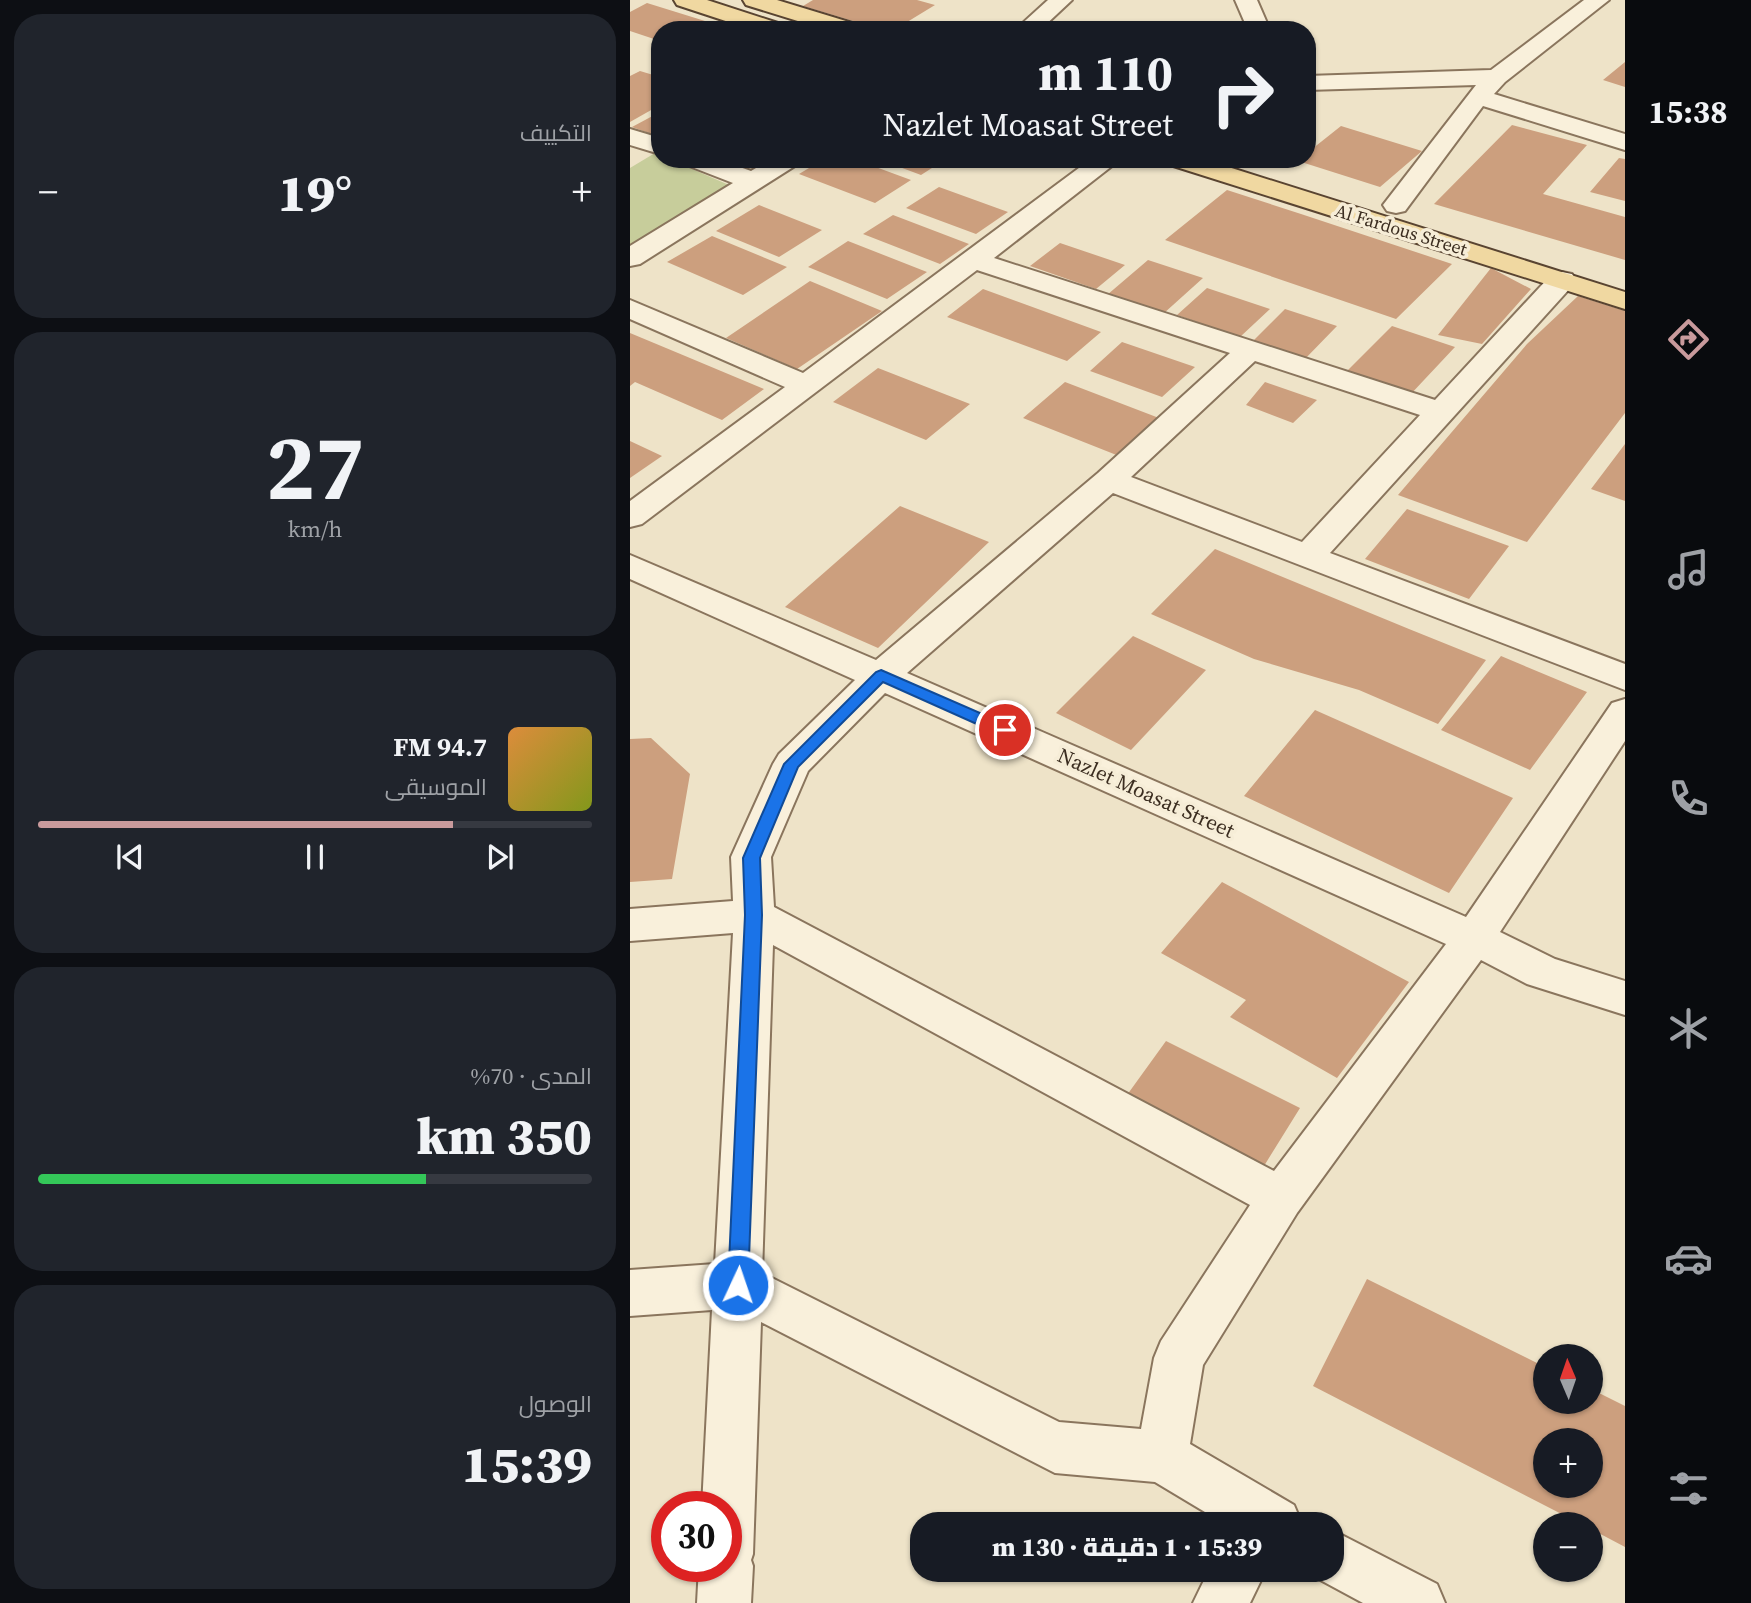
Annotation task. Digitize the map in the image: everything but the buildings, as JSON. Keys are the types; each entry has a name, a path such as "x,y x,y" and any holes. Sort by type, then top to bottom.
{"main road":[{"path":"685,0 749,21"},
{"path":"754,0 822,21"},
{"name":"Al Fardous Street","path":"1208,168 1568,269"},
{"name":"Al Fardous Street","path":"1280,168 1396,205 1568,269 1625,301"}],"street":[{"path":"1036,21 1061,0"},
{"path":"1246,0 1255,21"},
{"path":"1396,205 1478,97 1497,77 1598,0"},
{"path":"1316,83 1497,77"},
{"path":"1478,97 1625,142"},
{"path":"718,168 752,181"},
{"path":"630,258 774,168"},
{"path":"630,517 1096,168"},
{"path":"974,260 1441,412"},
{"path":"1309,555 1568,269"},
{"path":"630,309 806,385"},
{"path":"729,1491 754,915 751,858 792,764 881,675 1109,480 1250,350"},
{"path":"1109,480 1625,678"},
{"name":"Nazlet Moasat Street","path":"630,566 881,675 1474,939 1542,972 1625,998"},
{"path":"1162,1457 1180,1358 1281,1198 1474,939 1625,712"},
{"path":"630,925 754,915 1281,1198"},
{"path":"630,1293 738,1285 1055,1447 1162,1457 1251,1512"},
{"path":"1344,1563 1418,1603"},
{"path":"724,1603 725,1582"},
{"path":"1220,1603 1232,1582"}],"green space":[{"path":"651,155 651,168 690,168 729,185 630,246 630,168"}],"route":[{"path":"738,1285 754,915 751,858 792,764 881,675 1005,730"}]}
